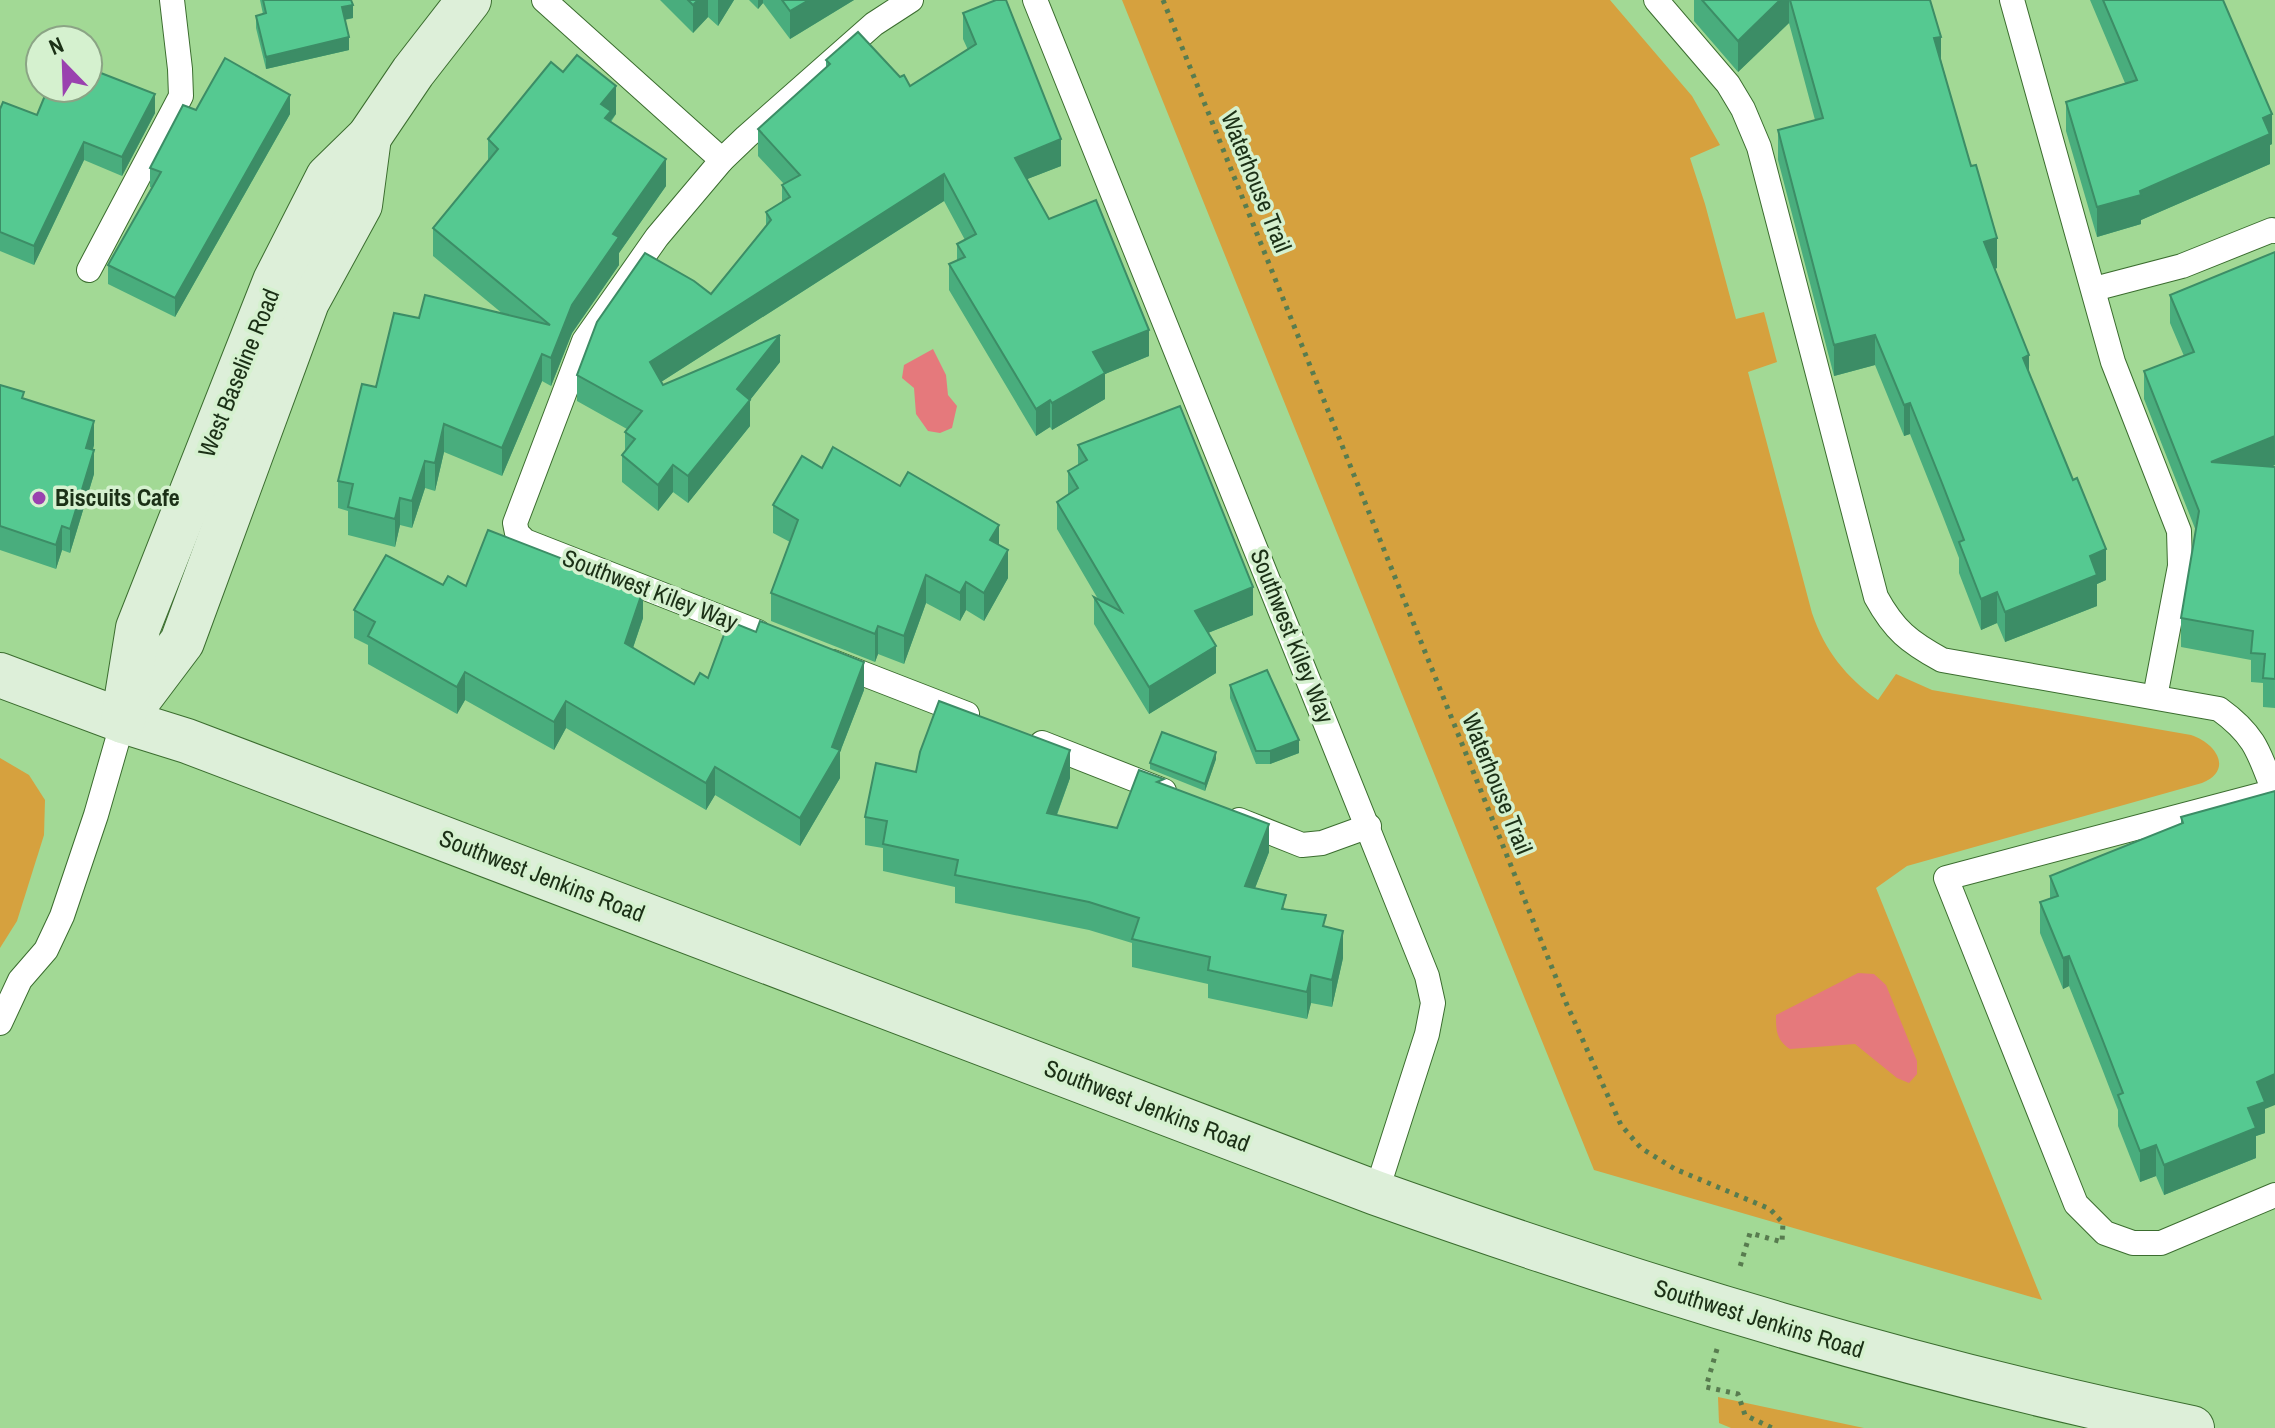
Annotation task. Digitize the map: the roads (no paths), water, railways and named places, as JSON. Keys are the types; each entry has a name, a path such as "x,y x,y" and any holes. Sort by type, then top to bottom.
{"main road":[{"name":"West Baseline Road","path":"123,721 182,642 307,302 360,205 369,137 413,72 469,0"},
{"path":"0,675 123,721"},
{"name":"Southwest Jenkins Road","path":"123,721 217,752 1376,1193 1529,1248 1838,1343 1999,1385 2192,1428"}],"lane":[{"path":"89,270 181,96 172,0"},
{"path":"544,0 722,160"},
{"name":"Southwest Kiley Way","path":"773,639 525,541 517,533 515,523 584,341 657,237 722,160 874,24 911,0"},
{"name":"Southwest Kiley Way","path":"1035,0 1427,976 1433,1003 1427,1034 1376,1193"},
{"path":"1656,0 1728,84 1743,109 1759,147 1876,597 1891,624 1913,645 1942,660 2219,709 2246,730 2258,748 2274,792 1946,878 2076,1204 2092,1223 2105,1233 2133,1243 2161,1243 2275,1195"},
{"path":"2012,0 2113,362 2179,531 2180,566 2155,697"},
{"path":"2094,289 2182,266 2274,228"},
{"path":"817,655 990,723"},
{"path":"0,1023 20,980 46,950 62,916 123,721"},
{"path":"1019,734 1190,801"},
{"path":"1218,812 1302,845 1322,843 1369,826"}],"place":[{"name":"Biscuits Cafe","path":"39,498"}]}
